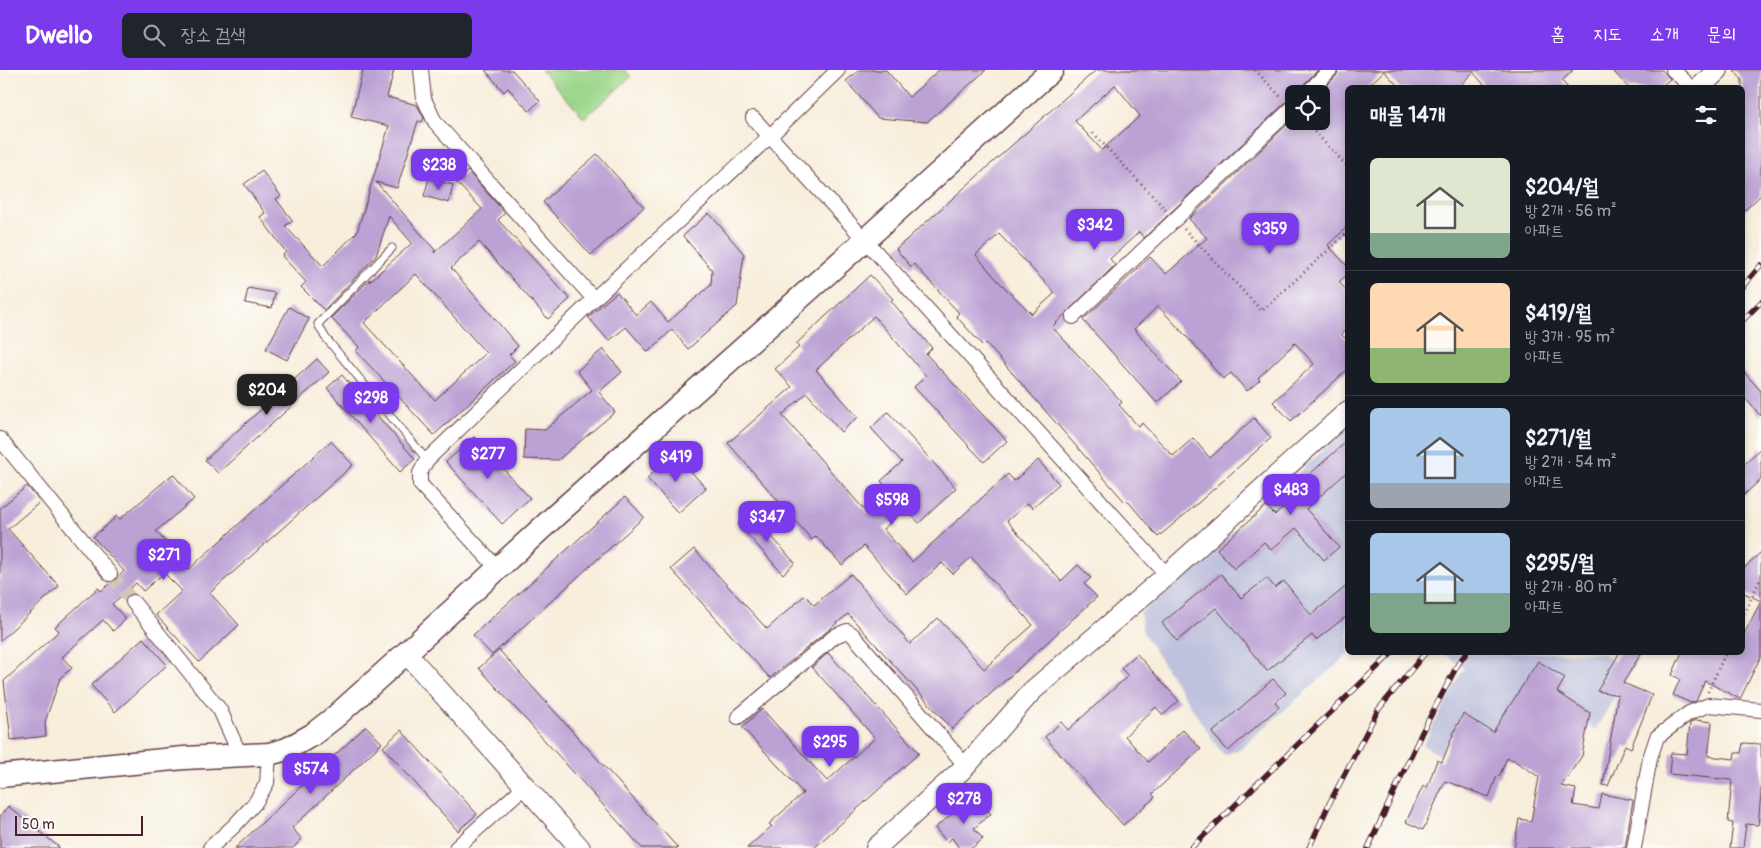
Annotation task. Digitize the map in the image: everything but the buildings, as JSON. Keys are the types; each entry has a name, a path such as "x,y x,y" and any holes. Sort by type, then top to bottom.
{"main road":[{"path":"0,776 184,758 269,754 288,749 312,735 335,717 1052,70"},
{"path":"1702,85 1718,70"},
{"path":"876,848 966,766 1032,691 1167,575 1345,414"},
{"path":"406,653 580,848"}],"street":[{"path":"421,70 424,99 435,122 594,299"},
{"path":"498,569 420,484 420,473 427,460 594,299 769,137 838,70"},
{"path":"1315,85 1330,70"},
{"path":"1673,70 1689,85"},
{"path":"1073,317 1285,115"},
{"path":"753,118 1167,575"},
{"path":"0,439 110,574"},
{"path":"133,602 220,710 240,755"},
{"path":"738,717 835,636 847,631 852,634 966,766"},
{"path":"1634,848 1650,758 1657,737 1690,713 1709,705 1761,710"},
{"path":"210,848 255,803 267,783 269,754"},
{"path":"456,848 525,786"}],"lane":[{"path":"392,248 318,324 325,337 427,460"}],"path":[{"path":"1255,70 1285,99"},
{"path":"1313,130 1345,164"},
{"path":"1093,133 1262,312 1345,235"},
{"path":"1745,612 1761,578"},
{"path":"1700,708 1725,655"}],"shaded area":[{"path":"1345,429 1345,655 1348,655 1237,751 1224,755 1143,633 1140,613 1299,473"},
{"path":"1446,655 1604,655 1630,672 1595,730 1553,702 1511,761 1457,728 1439,755 1423,745 1464,668"}],"green space":[{"path":"541,70 625,70 631,77 584,118"}],"tunnel":[{"path":"110,574 133,602"}],"railway":[{"path":"1745,284 1761,265"},
{"path":"1745,318 1761,302"},
{"path":"1191,848 1390,655"},
{"path":"1309,848 1329,804 1378,710 1424,655"},
{"path":"1368,848 1422,732 1458,664 1465,655"}]}
